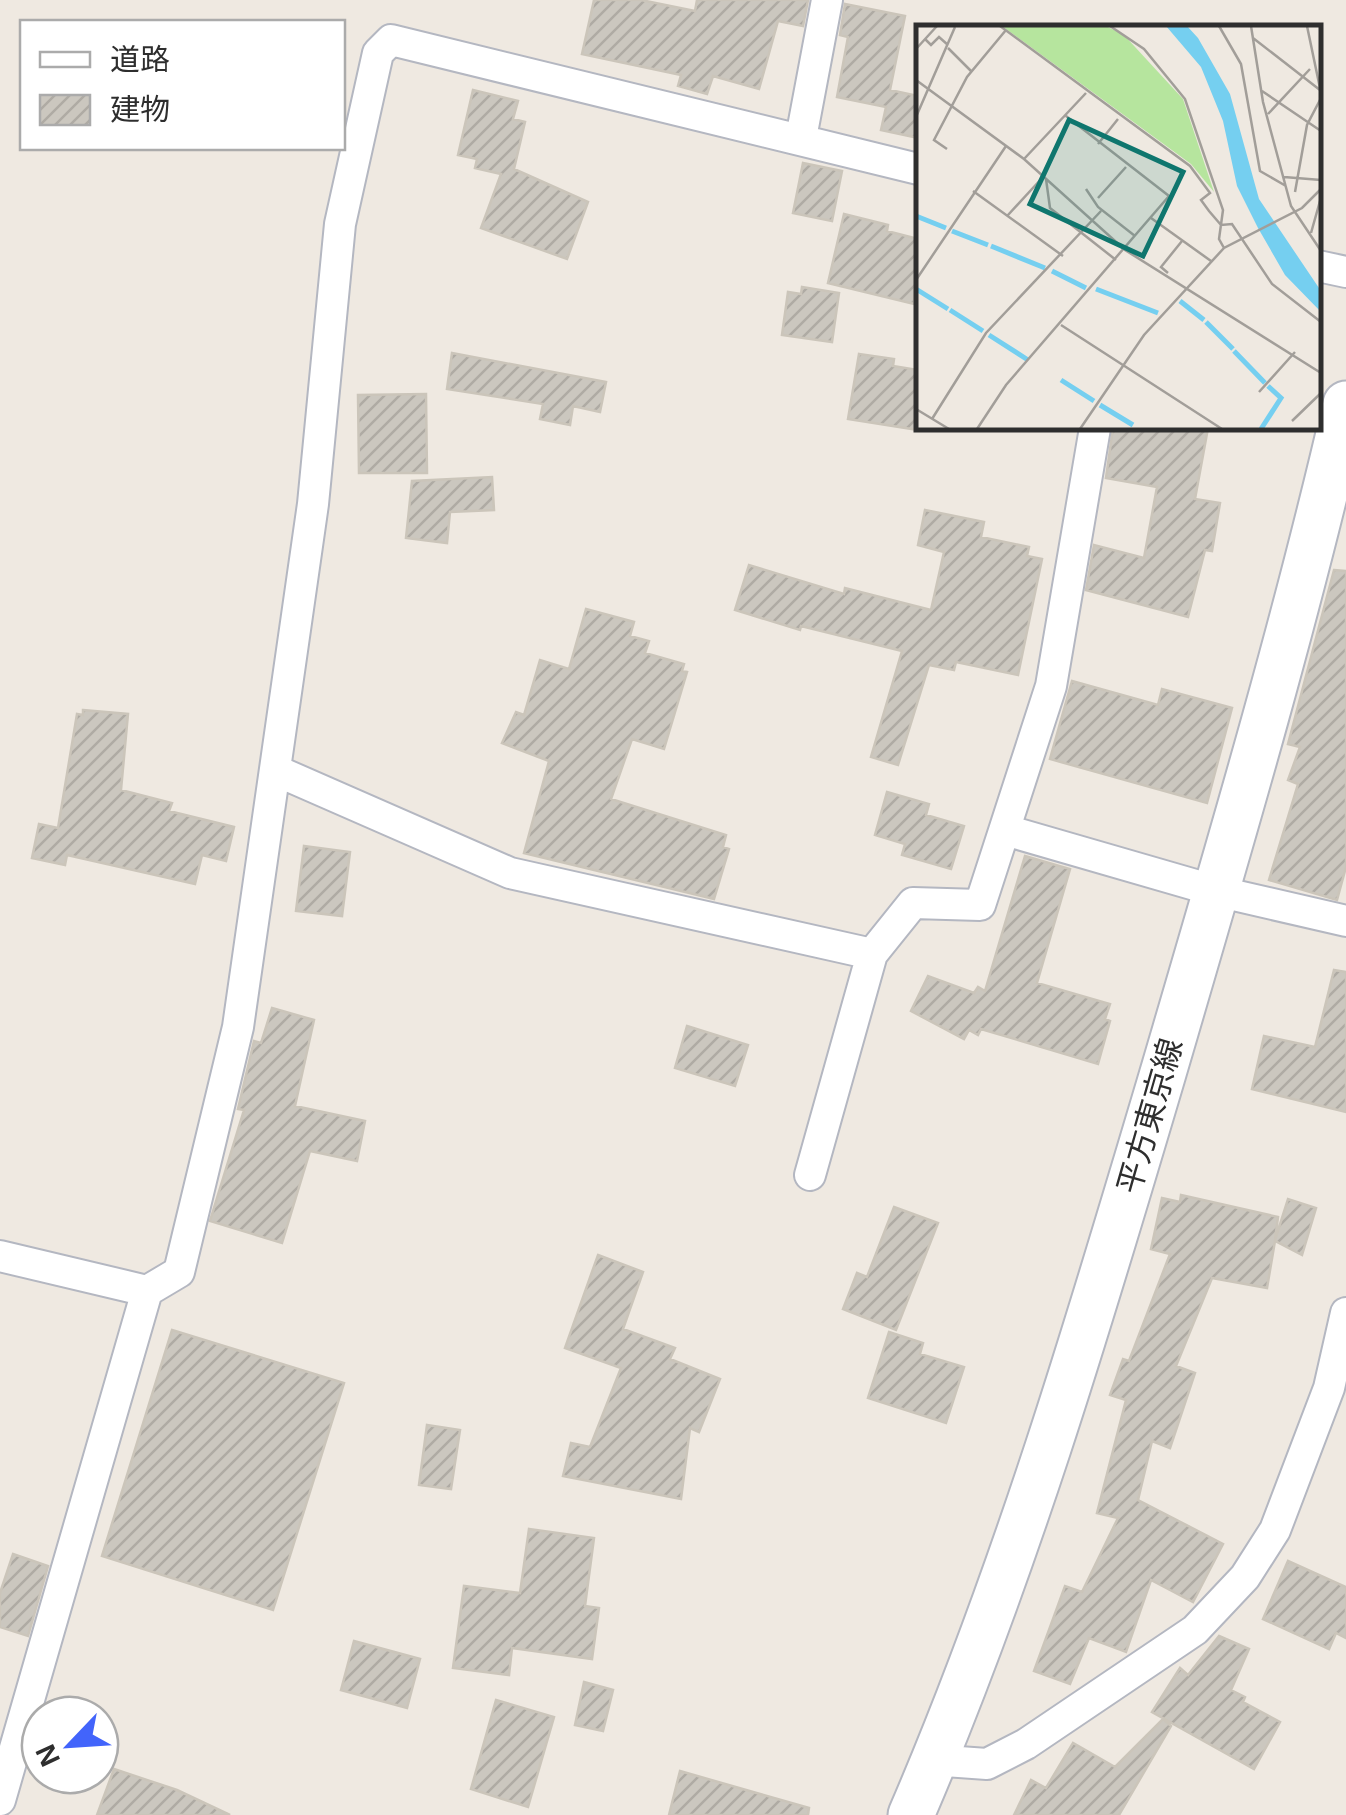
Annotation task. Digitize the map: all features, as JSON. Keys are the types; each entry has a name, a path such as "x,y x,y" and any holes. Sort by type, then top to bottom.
{"main road":[{"name":"平方東京線","path":"919,1812 932,1760 1011,1553 1101,1280 1216,891 1346,404"}],"street":[{"path":"801,138 828,0"},
{"path":"0,1800 147,1291 179,1272 238,1026 313,504 340,224 378,53 391,40 916,168"},
{"path":"1321,267 1346,272"},
{"path":"810,1175 872,954 914,903 980,905 1051,686 1095,430"},
{"path":"277,771 510,872 872,954"},
{"path":"1005,830 1216,891 1346,921"},
{"path":"0,1256 147,1291"},
{"path":"932,1760 987,1764 1026,1744 1195,1630 1245,1577 1275,1530 1329,1388 1346,1313"}],"building":[{"path":"594,0 641,0 695,11 697,0 808,0 803,26 778,21 759,89 713,76 707,94 678,86 681,75 582,54"},
{"path":"845,4 905,16 890,90 916,96 916,138 881,130 886,107 837,97 848,37 840,35"},
{"path":"473,90 518,101 513,119 525,122 514,169 588,202 567,259 481,228 501,174 475,168 477,159 458,155"},
{"path":"803,163 842,171 832,221 793,213"},
{"path":"844,214 888,225 887,231 916,238 914,304 828,283"},
{"path":"802,287 839,293 832,342 782,335 788,292 801,294"},
{"path":"452,353 606,382 600,412 573,406 570,425 540,419 543,404 447,389"},
{"path":"859,354 894,359 893,366 916,370 916,430 848,419"},
{"path":"426,394 427,473 359,473 358,395"},
{"path":"1113,430 1208,430 1195,499 1220,503 1212,551 1205,550 1188,617 1086,590 1094,545 1144,558 1157,487 1106,478"},
{"path":"492,477 494,510 450,512 447,543 406,538 412,481"},
{"path":"925,510 984,522 981,537 1029,547 1027,556 1042,559 1018,675 956,662 954,670 929,665 898,765 871,757 902,651 801,626 800,630 735,610 749,565 844,594 845,588 931,610 944,552 918,545"},
{"path":"1334,570 1346,571 1346,867 1337,900 1269,880 1298,784 1288,780 1300,747 1288,744"},
{"path":"586,609 634,622 630,636 649,641 645,653 684,664 682,671 687,672 664,749 632,739 611,799 726,835 723,847 729,849 714,899 524,853 549,761 502,743 516,712 524,715 540,660 569,669"},
{"path":"1072,681 1158,705 1162,689 1232,708 1207,803 1050,759"},
{"path":"83,710 128,714 121,790 172,803 169,811 234,827 226,861 202,855 195,884 67,855 65,865 32,858 39,824 58,828 77,714 83,715"},
{"path":"887,792 929,804 926,815 964,826 951,869 902,855 905,844 875,835"},
{"path":"304,846 350,852 342,916 296,911"},
{"path":"1025,856 1070,869 1037,983 1110,1004 1105,1019 1110,1021 1098,1064 981,1029 978,1035 969,1030 964,1039 911,1011 928,976 974,993 978,987 985,991"},
{"path":"1334,970 1346,972 1346,1112 1252,1089 1264,1036 1315,1047"},
{"path":"272,1008 314,1020 295,1106 365,1121 357,1161 310,1151 282,1243 210,1221 244,1110 238,1109 254,1041 261,1043"},
{"path":"687,1026 748,1045 735,1086 675,1068"},
{"path":"1181,1195 1278,1217 1275,1240 1288,1199 1316,1208 1302,1255 1275,1241 1267,1288 1212,1278 1176,1366 1195,1373 1170,1448 1152,1441 1138,1500 1223,1544 1193,1602 1151,1580 1126,1652 1089,1638 1070,1684 1034,1671 1065,1586 1082,1592 1118,1518 1097,1513 1126,1400 1110,1395 1123,1359 1129,1361 1170,1254 1151,1249 1162,1198 1180,1202"},
{"path":"894,1207 938,1223 896,1330 843,1309 857,1273 867,1277"},
{"path":"598,1255 643,1272 623,1329 675,1348 670,1359 720,1379 699,1432 690,1428 681,1499 563,1476 571,1443 590,1447 621,1368 565,1348"},
{"path":"172,1330 344,1383 273,1610 102,1556"},
{"path":"889,1332 923,1343 920,1354 964,1367 946,1423 868,1398"},
{"path":"427,1425 460,1430 451,1489 419,1485"},
{"path":"529,1529 594,1538 585,1606 599,1608 592,1659 512,1648 509,1675 453,1668 464,1586 520,1593"},
{"path":"13,1554 48,1566 28,1636 0,1627 0,1593"},
{"path":"1288,1561 1346,1587 1346,1638 1336,1633 1329,1649 1263,1619"},
{"path":"1219,1636 1249,1649 1231,1690 1245,1697 1243,1702 1280,1722 1254,1769 1152,1712 1180,1668 1188,1675"},
{"path":"354,1641 420,1659 407,1708 341,1690"},
{"path":"584,1682 613,1690 603,1731 575,1725"},
{"path":"496,1700 554,1717 528,1807 471,1789"},
{"path":"1163,1719 1171,1726 1119,1815 1014,1815 1031,1780 1046,1788 1073,1743 1115,1767"},
{"path":"120,1771 177,1790 230,1815 97,1815 104,1795 120,1795"},
{"path":"680,1771 809,1808 808,1815 669,1815"}]}
